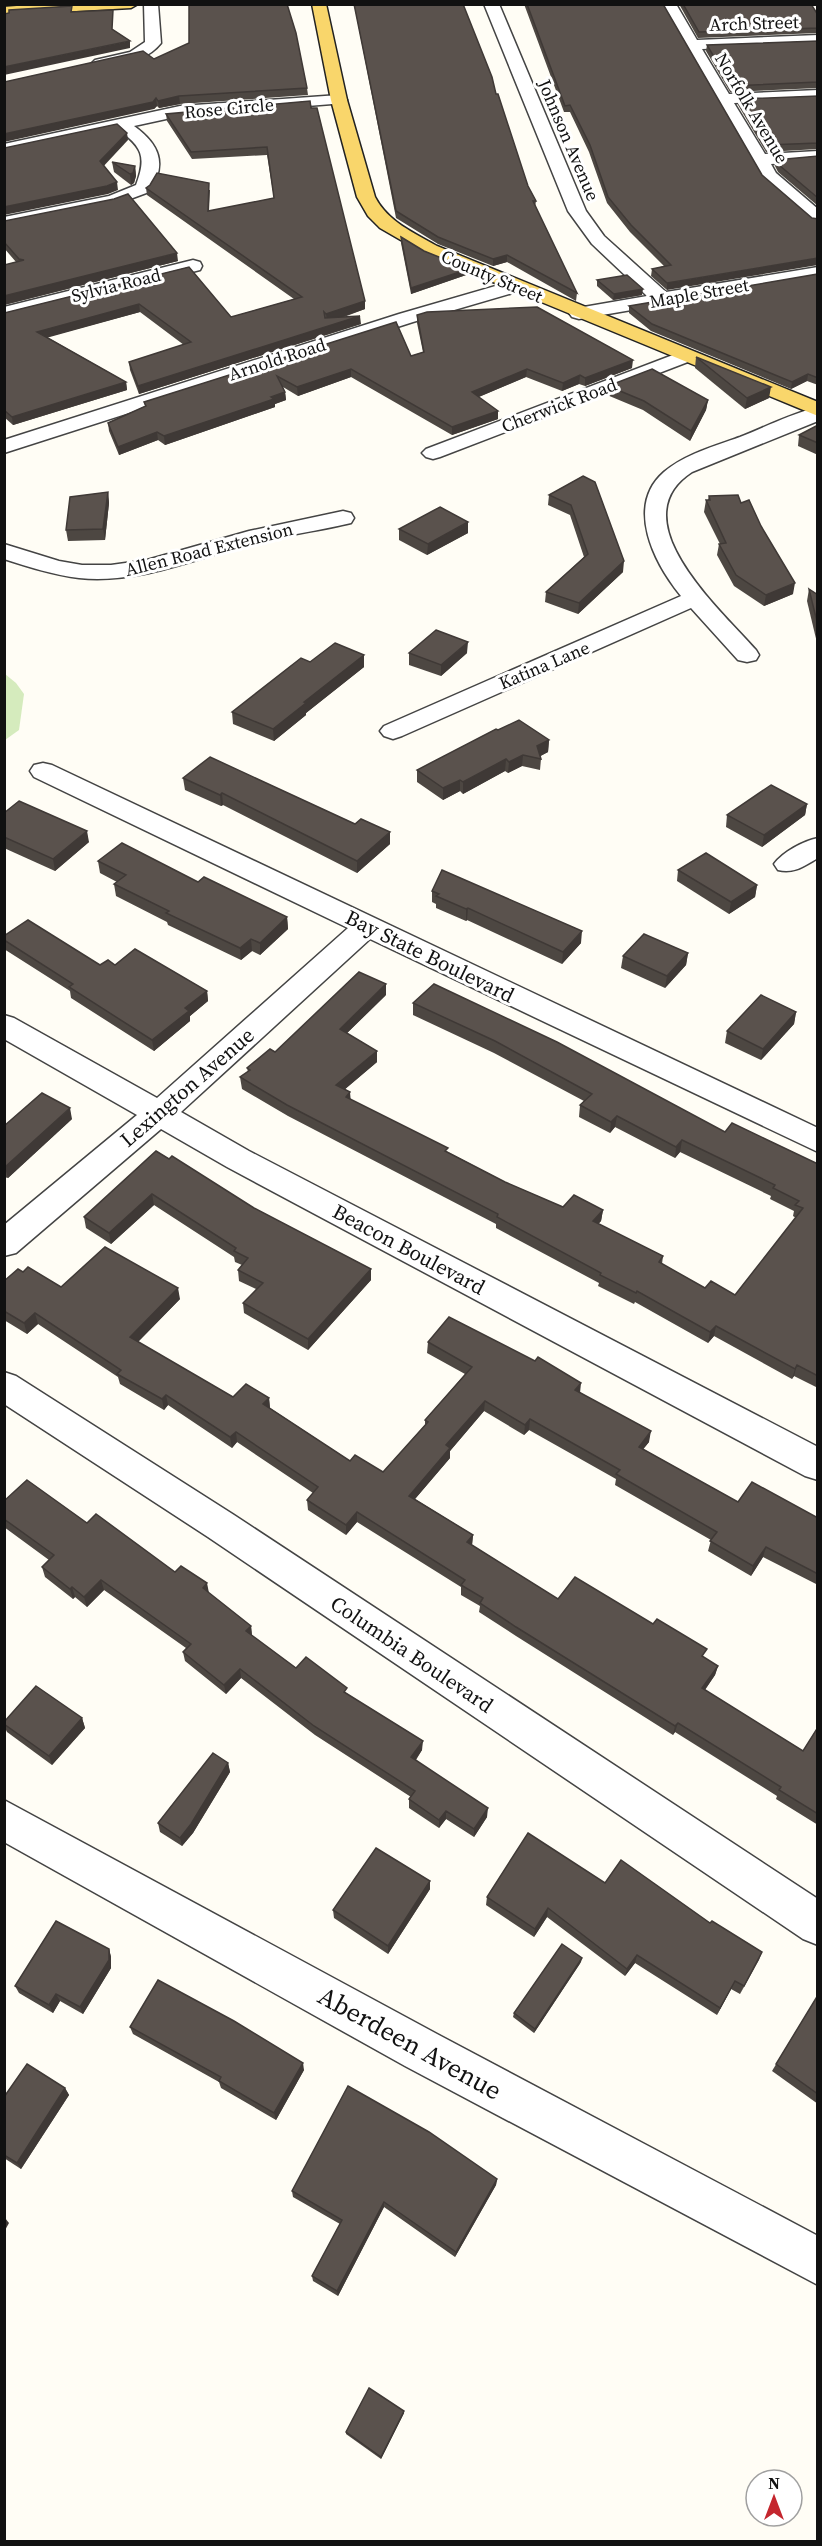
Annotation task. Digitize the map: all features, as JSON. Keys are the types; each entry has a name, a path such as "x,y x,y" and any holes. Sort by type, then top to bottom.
{"main road":[{"path":"4,11 131,4"},
{"name":"County Street","path":"319,4 339,100 366,197 374,212 386,224 427,248 818,412"}],"street":[{"path":"84,66 135,55 149,48 153,43 151,4"},
{"name":"Johnson Avenue","path":"490,4 577,211 598,240 662,299"},
{"name":"Norfolk Avenue","path":"668,4 758,160 776,184 818,219"},
{"name":"Arch Street","path":"692,45 818,40"},
{"path":"724,99 818,95"},
{"name":"Rose Circle","path":"4,149 171,113 210,108 339,100"},
{"path":"4,222 114,200 143,188 153,163 151,154 148,146 141,139 121,124"},
{"path":"758,160 818,156"},
{"name":"Sylvia Road","path":"4,313 193,266"},
{"name":"Maple Street","path":"579,313 813,276"},
{"name":"Arnold Road","path":"4,447 406,318 516,286"},
{"name":"Cherwick Road","path":"433,453 686,356"},
{"path":"747,655 696,598 672,565 658,530 656,514 661,491 669,479 708,457 818,412"},
{"name":"Allen Road Extension","path":"4,551 50,567 72,571 115,572 149,566 257,535 343,518"},
{"name":"Katina Lane","path":"393,731 696,598"},
{"name":"Bay State Boulevard","path":"43,771 818,1141"},
{"path":"788,864 818,846"},
{"name":"Lexington Avenue","path":"4,1244 159,1113 367,926"},
{"name":"Beacon Boulevard","path":"4,1024 238,1159 818,1465"},
{"name":"Columbia Boulevard","path":"4,1386 221,1526 818,1924"},
{"name":"Aberdeen Avenue","path":"4,1820 421,2050 818,2262"}],"green space":[{"path":"5,674 24,694 19,730 5,740"}],"building":[{"path":"189,4 287,4 296,33 307,88 179,96 158,101 156,98 153,102 4,134 4,82 143,51 154,59 189,43"},
{"path":"354,4 463,4 492,77 528,186 536,201 533,201 577,293 507,255 493,259 438,237 396,211"},
{"path":"527,4 663,4 762,175 812,218 818,219 818,258 667,283 652,269 671,265 631,225 608,197 590,145 570,105 565,106"},
{"path":"683,4 811,4 818,15 818,28 699,32"},
{"path":"72,6 71,12 113,10 112,29 130,41 4,67 4,14 9,13 9,10"},
{"path":"818,41 818,82 731,86 707,45"},
{"path":"818,96 818,143 767,145 739,99"},
{"path":"310,101 311,108 317,108 365,301 326,314 324,312 325,318 360,316 138,386 129,362 191,342 139,304 37,332 126,382 12,417 4,410 4,313 189,267 231,317 302,297 146,188 157,173 209,183 208,211 274,198 267,147 191,152 166,114"},
{"path":"117,124 127,133 100,161 117,182 4,207 4,148"},
{"path":"818,156 818,198 776,160"},
{"path":"112,162 135,166 133,173 130,174"},
{"path":"128,194 177,253 4,296 4,265 24,260 19,259 4,242 4,221 114,199"},
{"path":"401,237 424,251 469,269 411,288"},
{"path":"818,274 818,378 808,374 792,382 652,324 629,306"},
{"path":"627,275 643,289 614,294 597,280"},
{"path":"537,307 633,360 585,378 580,375 563,383 527,369 472,392 498,411 452,427 351,369 297,387 277,376 285,392 271,397 274,399 164,436 157,432 118,447 108,423 146,406 144,402 396,322 411,356 424,352 417,315 427,312"},
{"path":"696,357 771,387 747,398"},
{"path":"652,369 708,400 691,431 644,401 608,386"},
{"path":"818,425 818,443 799,435"},
{"path":"583,476 595,482 624,561 579,603 546,592 588,554 571,505 549,495"},
{"path":"108,492 103,529 66,530 70,497"},
{"path":"738,495 741,503 749,500 761,526 795,583 766,595 736,575 719,544 726,543 706,500 710,500 709,496"},
{"path":"440,507 468,522 428,544 399,529"},
{"path":"809,589 818,595 818,626"},
{"path":"436,630 468,642 441,665 409,653"},
{"path":"335,643 364,655 273,729 232,712 301,658 310,662"},
{"path":"519,720 549,740 537,746 541,759 523,755 509,762 506,759 463,782 460,780 443,788 417,770 496,729"},
{"path":"210,757 355,824 361,819 390,832 357,861 222,793 220,795 183,778"},
{"path":"771,785 807,804 764,835 727,815"},
{"path":"19,801 87,831 53,859 4,837 4,813"},
{"path":"122,843 198,882 204,877 287,917 260,943 251,939 240,948 166,913 169,911 114,884 126,875 98,861"},
{"path":"706,853 757,885 731,902 678,870"},
{"path":"442,870 582,931 563,952 468,908 436,896 439,894 432,891"},
{"path":"28,920 100,965 108,960 115,965 135,949 207,991 185,1008 189,1011 152,1040 69,987 73,984 4,940 4,936"},
{"path":"644,934 688,953 667,976 623,956"},
{"path":"359,972 386,984 340,1029 377,1051 336,1085 350,1092 346,1097 448,1148 445,1151 505,1182 563,1207 574,1195 603,1210 593,1221 663,1256 659,1262 705,1288 711,1281 735,1295 803,1208 795,1205 799,1201 773,1188 775,1185 682,1140 676,1147 617,1116 611,1122 580,1105 592,1094 495,1041 413,1003 434,984 557,1042 725,1132 732,1123 818,1164 818,1376 797,1365 795,1369 716,1326 710,1332 637,1291 636,1293 600,1275 601,1273 497,1217 498,1214 287,1105 240,1077 250,1070 247,1068 270,1049 275,1052"},
{"path":"761,995 796,1012 763,1049 727,1031"},
{"path":"42,1093 70,1108 5,1167 4,1126"},
{"path":"156,1151 169,1159 172,1156 254,1208 371,1269 308,1339 243,1303 263,1283 238,1270 248,1258 234,1251 236,1248 152,1194 109,1233 84,1217"},
{"path":"105,1247 178,1288 130,1337 233,1397 246,1384 269,1398 263,1404 350,1461 355,1455 383,1472 428,1422 425,1420 472,1367 428,1342 449,1317 535,1361 538,1357 581,1383 575,1390 651,1431 639,1447 738,1502 752,1482 818,1518 818,1574 766,1547 753,1566 710,1541 717,1532 616,1474 620,1470 530,1419 525,1425 485,1401 446,1445 450,1448 409,1496 473,1535 467,1542 558,1599 575,1577 653,1624 657,1619 707,1649 702,1656 718,1666 702,1688 803,1751 818,1727 818,1814 779,1790 781,1787 678,1723 675,1726 516,1627 480,1603 483,1598 461,1585 465,1580 357,1512 346,1525 307,1500 318,1487 236,1432 230,1437 166,1395 162,1399 117,1374 121,1370 35,1313 24,1323 4,1311 4,1281 18,1269 23,1272 28,1267 61,1287"},
{"path":"27,1480 87,1523 96,1514 175,1572 181,1566 207,1583 203,1588 251,1626 246,1631 296,1668 306,1657 347,1688 344,1692 423,1741 411,1757 488,1808 474,1829 446,1811 439,1820 409,1799 415,1791 314,1726 240,1669 224,1685 183,1652 191,1644 101,1580 84,1597 72,1587 70,1589 42,1567 54,1555 4,1519 4,1501"},
{"path":"36,1686 82,1718 49,1756 4,1724"},
{"path":"213,1753 228,1763 180,1838 158,1823"},
{"path":"528,1833 605,1883 621,1860 710,1923 712,1921 762,1952 744,1986 735,1981 720,2008 637,1955 627,1969 548,1908 535,1929 487,1897"},
{"path":"376,1848 430,1881 388,1946 333,1910"},
{"path":"56,1921 109,1949 109,1960 80,2007 56,1994 49,2005 15,1986"},
{"path":"562,1944 582,1958 535,2029 514,2013"},
{"path":"158,1980 234,2021 303,2063 274,2113 219,2081 221,2077 130,2027"},
{"path":"818,1995 818,2094 776,2064"},
{"path":"27,2064 65,2088 17,2163 4,2155 4,2097"},
{"path":"348,2086 429,2132 497,2179 456,2252 384,2202 337,2291 312,2276 342,2220 292,2191"},
{"path":"369,2388 404,2411 381,2457 346,2432"}]}
